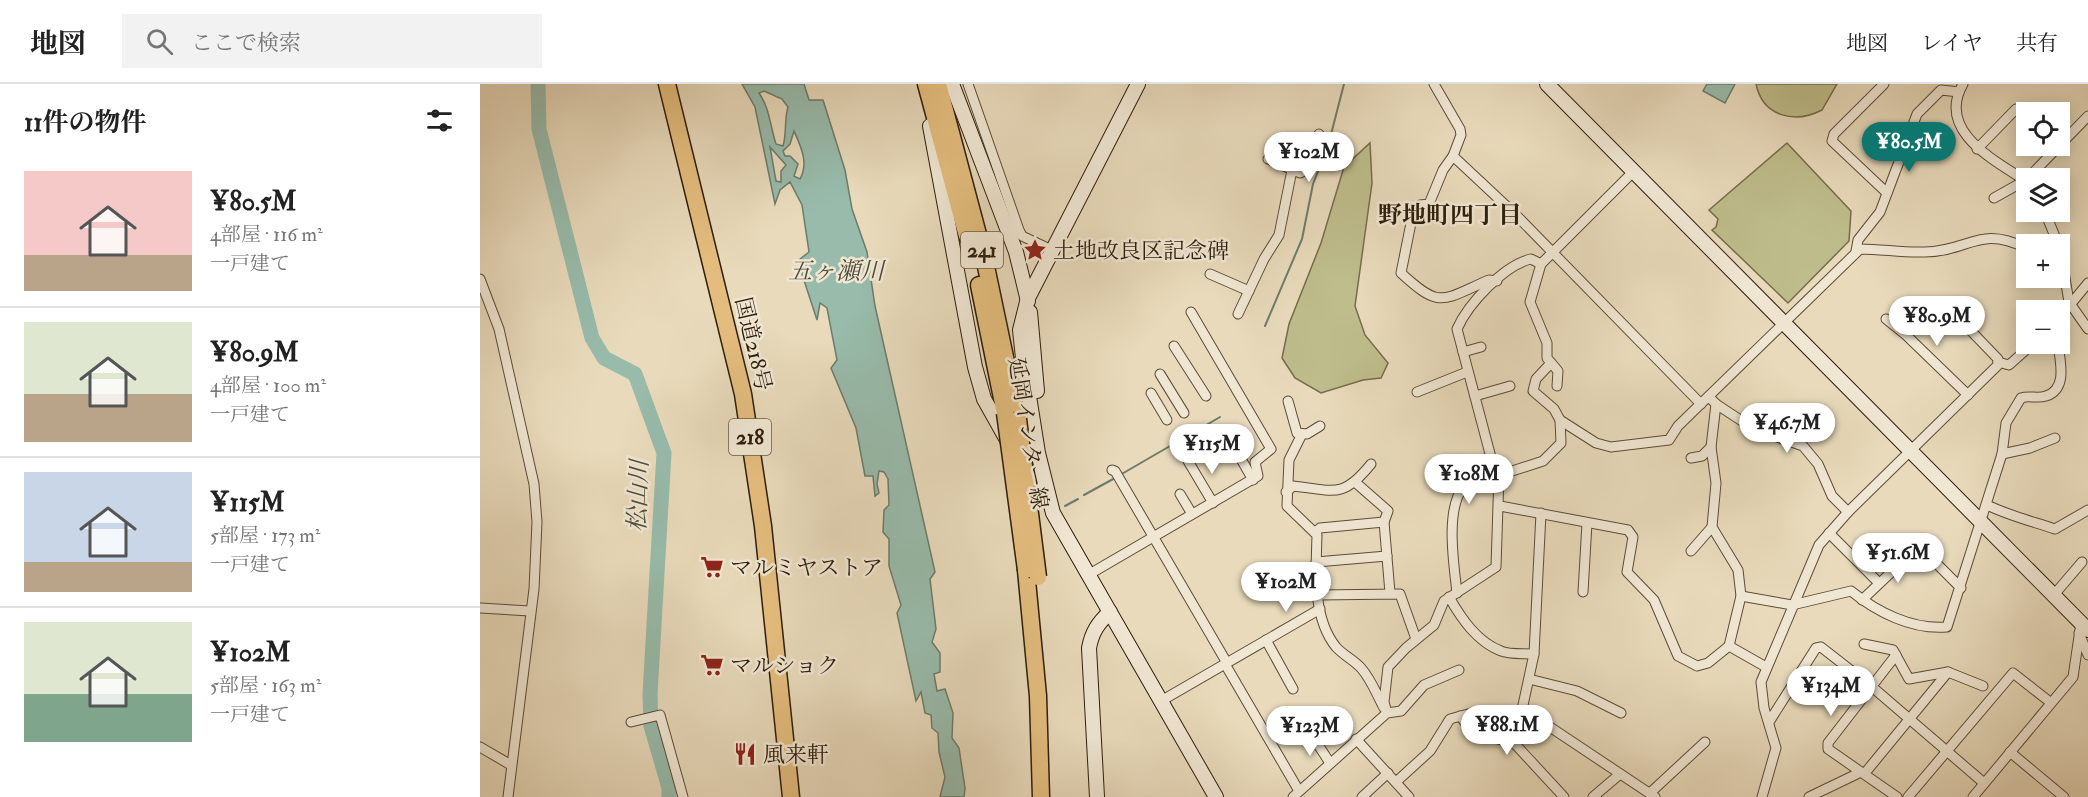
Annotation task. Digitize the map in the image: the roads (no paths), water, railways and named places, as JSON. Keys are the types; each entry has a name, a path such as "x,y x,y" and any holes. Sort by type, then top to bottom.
{"highway":[{"name":"国道218号","path":"667,84 727,324 751,439 763,526 791,797"},
{"name":"延岡インター線","path":"926,84 969,243 1011,416"},
{"name":"延岡インター線","path":"938,84 981,246 1011,416 1046,700 1046,797"},
{"name":"延岡インター線","path":"1032,574 1041,797"}],"street":[{"name":"241","path":"920,84 944,194 979,385 989,408 1040,498 1053,513"},
{"name":"241","path":"952,84 1016,252 1029,303"},
{"path":"968,84 1022,236 1054,251"},
{"path":"1138,84 1029,303 1020,330 1023,358 1038,453 1053,513 1216,797"},
{"path":"1434,84 1460,129 1461,135 1429,204 1420,205 1412,218 1401,273 1424,295 1444,299 1489,280 1497,281"},
{"path":"1547,84 2053,596 2083,629 2088,655"},
{"path":"1884,84 1834,134 1832,141 1887,193"},
{"path":"1560,420 1596,442 1611,447 1669,440 1678,426 1708,402 1783,322 1856,251 1858,240 1880,212 1917,114 1938,87 1961,88 1956,100 1961,129 1977,149 2016,173"},
{"path":"1977,149 2016,109"},
{"path":"2038,168 2088,116"},
{"path":"1268,159 1300,173 1304,171 1319,134"},
{"path":"1453,156 1708,402 1754,429 1803,446 1818,464 1832,496 1848,512"},
{"path":"1238,314 1264,259 1279,235 1292,170"},
{"path":"1557,386 1558,371 1546,352 1547,343 1530,302 1541,264 1550,252 1634,171"},
{"path":"1994,198 2016,186"},
{"path":"1856,251 1881,249 1924,252 1954,249 1982,238 1997,237 2016,244"},
{"path":"1387,712 1384,702 1388,667 1434,625 1444,601 1496,567 1500,506 1499,474 1493,465 1457,329 1474,302 1512,266 1531,259 1541,264"},
{"path":"1210,273 1249,291"},
{"path":"480,279 499,329 534,484 536,562 508,797"},
{"path":"2070,301 2088,283"},
{"path":"2070,303 2088,328"},
{"path":"1947,306 1998,359 1998,362"},
{"path":"1191,312 1271,450 1289,460"},
{"path":"1886,320 1906,335 1968,395"},
{"path":"1174,345 1206,396"},
{"path":"1463,352 1481,347"},
{"path":"1998,362 2009,365 2021,354"},
{"path":"1742,596 1792,605 1847,591 1870,607 1907,622 1937,628 1947,627 1987,506 2002,454 2006,423 2021,398 2046,396 2055,391 2061,382 2059,354"},
{"path":"1762,797 1776,748 1761,695 1766,667 1813,557 1829,533 1848,512 1912,452 1998,362"},
{"path":"1534,654 1501,652 1463,622 1453,595 1452,549 1457,498 1463,487 1543,461 1561,443 1560,420 1554,409 1533,391 1536,379 1551,363"},
{"path":"1417,392 1467,372"},
{"path":"1160,374 1184,413"},
{"path":"1475,396 1510,386"},
{"path":"1150,393 1167,420"},
{"path":"1288,401 1294,427 1301,436"},
{"path":"1691,551 1712,527 1716,483 1708,402"},
{"path":"1320,426 1301,436 1289,460 1287,506 1315,532 1318,595 1327,630 1337,648 1362,669 1387,712"},
{"path":"1225,431 1253,480"},
{"path":"2002,454 2019,452 2055,438"},
{"path":"1691,458 1702,456 1711,447"},
{"path":"1088,575 1253,480 1258,476 1255,462 1271,450"},
{"path":"1188,461 1213,503"},
{"path":"1286,492 1293,486 1327,492 1355,482 1371,464"},
{"path":"1112,470 1226,663 1296,794 1387,712 1401,711 1424,685 1459,670"},
{"path":"1355,482 1388,511 1384,522 1390,592"},
{"path":"1180,494 1192,514"},
{"path":"1500,506 1628,530 1633,537 1627,572 1654,600 1678,656 1697,666 1708,663 1730,646 1742,596 1738,570 1712,527"},
{"path":"1987,506 2015,519 2027,519 2055,529 2088,510"},
{"path":"1520,718 1534,654 1541,513"},
{"path":"1315,532 1320,528 1384,522"},
{"path":"1583,592 1587,523"},
{"path":"1829,533 1879,583"},
{"path":"1927,555 1961,588"},
{"path":"1316,562 1387,556"},
{"path":"1862,600 1902,562"},
{"path":"2053,596 2082,562"},
{"path":"1318,595 1390,592 1403,596 1416,639"},
{"path":"480,608 531,611"},
{"path":"1161,701 1320,609"},
{"path":"1097,797 1089,648 1091,635 1099,621 1110,612"},
{"path":"1973,797 2073,677 2083,629"},
{"path":"1266,640 1293,689"},
{"path":"1864,644 1893,650 1909,679 1948,672 1983,686"},
{"path":"1730,646 1766,667"},
{"path":"1769,722 1816,648 1821,647 1871,686 1984,783"},
{"path":"1896,656 1828,743 1828,749 1898,797"},
{"path":"1809,797 1863,773 1948,672"},
{"path":"1908,797 2013,673 2050,702"},
{"path":"1529,679 1577,691 1621,713"},
{"path":"1396,782 1430,751 1450,719 1479,711 1547,725 1652,795 1705,742"},
{"path":"631,722 660,715 683,797"},
{"path":"1460,716 1472,731 1515,744 1564,797"},
{"path":"1313,737 1330,763"},
{"path":"1356,739 1409,797"},
{"path":"480,747 511,765"},
{"path":"2010,752 2064,797"},
{"path":"1362,797 1388,773"},
{"path":"1593,797 1620,774"},
{"path":"2046,797 2053,788"}],"water":[{"name":"五ヶ瀬川","path":"742,84 804,84 809,100 823,100 845,170 852,209 867,252 875,306 935,572 930,579 936,629 932,642 940,653 940,672 934,674 937,691 945,689 953,713 952,738 959,748 965,788 964,797 940,797 945,777 939,752 938,733 932,728 931,715 925,713 921,692 916,701 897,613 901,605 889,566 889,539 883,532 884,510 889,505 888,479 884,472 879,471 877,484 879,493 875,496 873,476 865,476 856,428 831,368 837,360 827,308 820,303 817,320 801,271 800,259 809,252 802,205 790,182 780,190 775,204 755,107","holes":["764,91 782,99 788,107 783,146 776,144 768,111 759,93","794,131 804,161 800,179 794,176 798,164 790,156 785,156 783,151 790,144","770,147 786,165 781,171 781,182 776,181"]},
{"path":"1707,84 1735,84 1725,103 1703,91"}],"waterway":[{"name":"松山川","path":"538,84 539,129 592,338 604,358 635,374 664,453 650,694 651,726 669,788 669,797"},
{"path":"1265,326 1302,239 1313,184 1328,146 1344,84"},
{"path":"1120,475 1220,417"},
{"path":"1084,495 1115,478"},
{"path":"1065,506 1078,499"}],"place":[{"name":"土地改良区記念碑","path":"1035,250"},
{"name":"マルミヤストア","path":"712,567"},
{"name":"マルショク","path":"712,665"},
{"name":"風来軒","path":"745,754"}],"district":[{"name":"野地町四丁目","path":"1450,215"}]}
